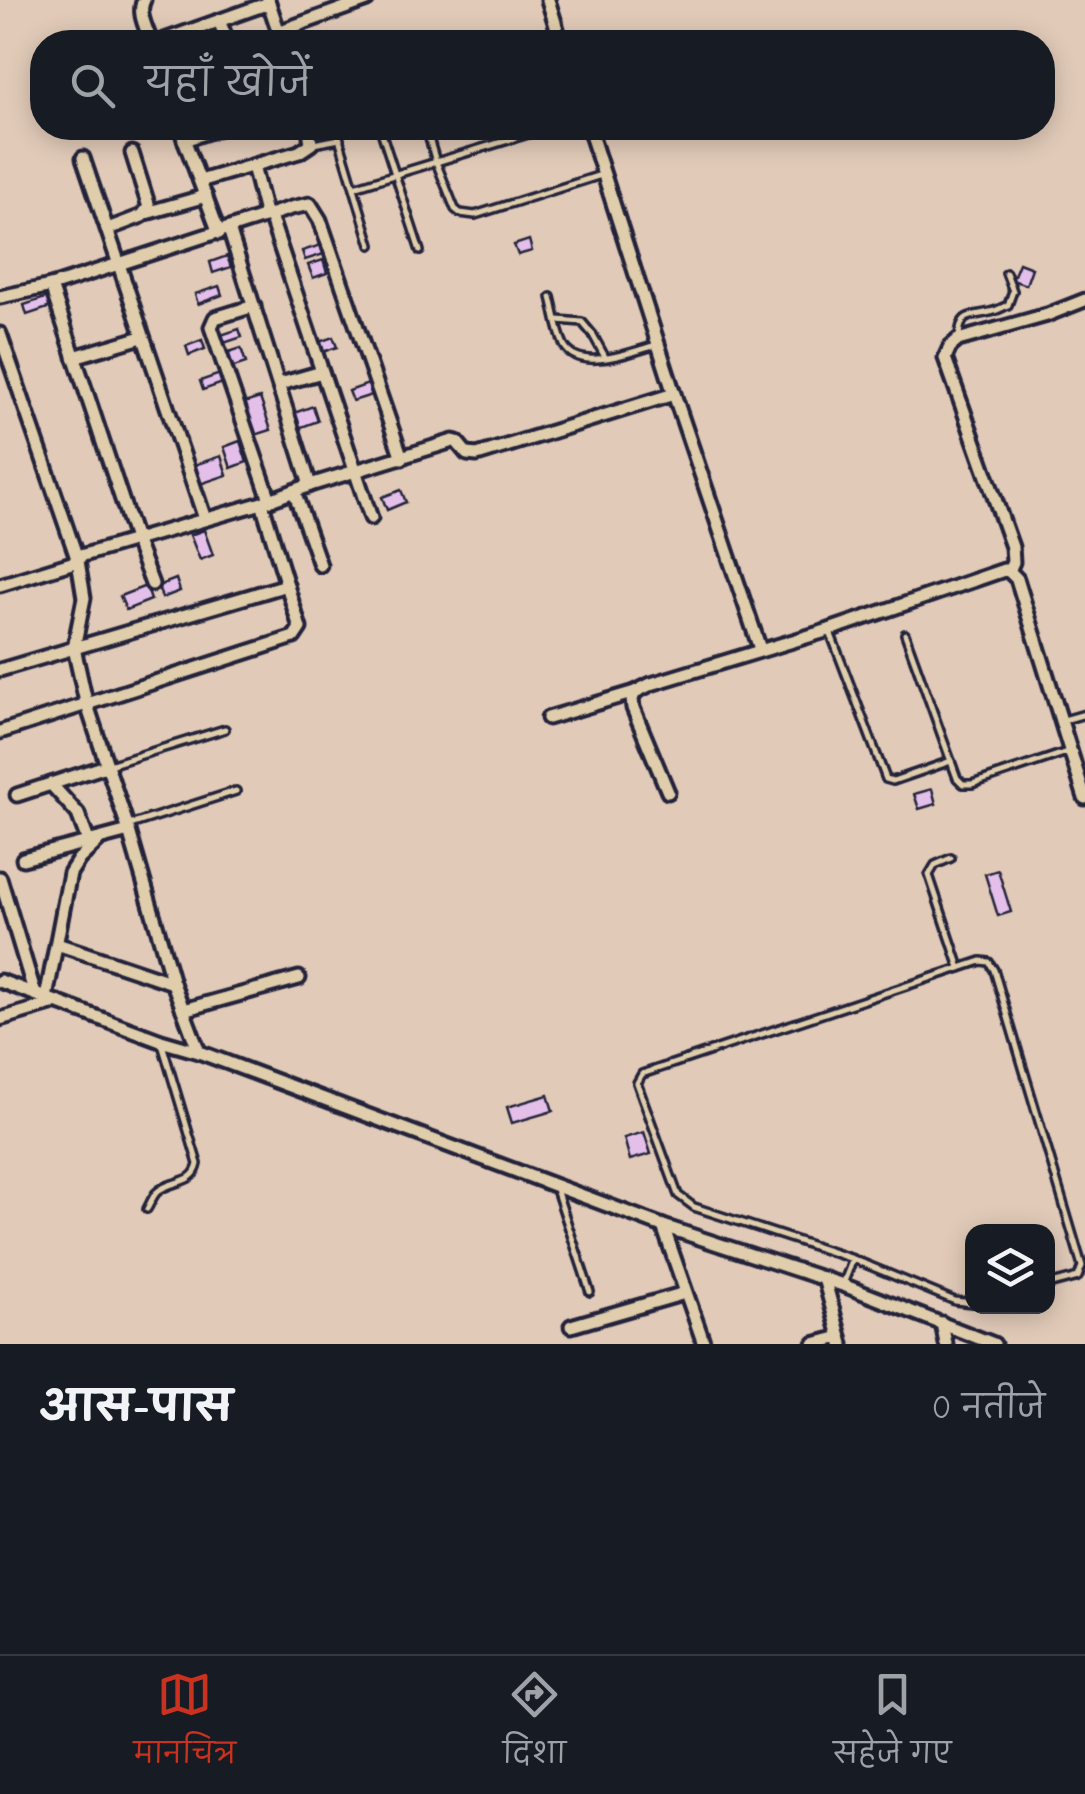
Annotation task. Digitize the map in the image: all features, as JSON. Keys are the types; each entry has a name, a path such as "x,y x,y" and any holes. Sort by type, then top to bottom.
{"street":[{"path":"144,0 142,14 147,30"},
{"path":"296,30 367,0"},
{"path":"548,0 557,30"},
{"path":"193,30 268,2 278,30"},
{"path":"219,21 223,30"},
{"path":"184,140 254,306 310,485"},
{"path":"200,181 300,152 311,144 310,140"},
{"path":"593,140 760,649"},
{"path":"132,153 149,208 146,213"},
{"path":"83,158 205,519"},
{"path":"254,166 371,518"},
{"path":"108,229 146,213 206,196"},
{"path":"0,298 51,286 310,204 402,458"},
{"path":"51,286 152,584"},
{"path":"1010,570 1012,547 946,358 958,340 1085,300"},
{"path":"0,732 294,636 300,628 266,501 211,326 215,318 254,306"},
{"path":"0,334 77,559 84,598 74,648 86,702 199,1052"},
{"path":"74,357 142,338"},
{"path":"280,384 322,372"},
{"path":"0,585 453,441 467,454 476,455 674,394"},
{"path":"294,491 320,565"},
{"path":"548,718 1010,570"},
{"path":"1010,570 1017,579 1085,798"},
{"path":"0,670 288,585"},
{"path":"635,692 633,708 668,792"},
{"path":"17,796 106,766"},
{"path":"50,784 78,814 94,842"},
{"path":"24,859 94,842 128,828"},
{"path":"40,996 57,944 74,865 94,842"},
{"path":"0,878 40,996"},
{"path":"57,944 174,983"},
{"path":"183,1010 299,978"},
{"path":"0,982 199,1052 663,1226 843,1284 986,1343"},
{"path":"0,1018 59,1002"},
{"path":"663,1226 704,1344"},
{"path":"814,1344 841,1340 824,1278"},
{"path":"571,1326 685,1292"},
{"path":"942,1323 946,1344"}],"lane":[{"path":"311,144 340,140 372,245"},
{"path":"384,140 420,252"},
{"path":"430,140 460,214 604,174"},
{"path":"354,187 508,140"},
{"path":"958,340 959,325 971,315 1008,305 1013,291 1006,273"},
{"path":"550,297 564,345 572,356 582,360 605,357 659,344"},
{"path":"557,320 582,322 605,357"},
{"path":"829,630 886,779 892,781 951,762"},
{"path":"905,634 957,778 967,785 1070,750"},
{"path":"1061,720 1085,714"},
{"path":"106,766 225,729"},
{"path":"128,828 236,792"},
{"path":"951,858 936,865 930,875 960,968"},
{"path":"965,1302 854,1259 694,1207 678,1196 638,1077 960,968 989,962 1082,1266 1078,1277 1055,1283"},
{"path":"147,1209 162,1189 198,1171 161,1041"},
{"path":"556,1186 590,1292"},
{"path":"843,1284 854,1259"}],"building":[{"path":"529,240 532,251 518,255 514,245"},
{"path":"321,245 324,254 305,260 302,251"},
{"path":"227,256 231,267 213,273 210,262"},
{"path":"323,260 327,273 313,278 308,265"},
{"path":"1019,263 1032,268 1026,285 1012,280"},
{"path":"219,286 222,295 198,304 195,294"},
{"path":"48,297 51,307 27,315 24,305"},
{"path":"239,329 242,337 224,343 221,335"},
{"path":"333,337 337,347 323,352 319,342"},
{"path":"202,340 205,349 189,355 186,346"},
{"path":"241,348 246,363 228,369 223,354"},
{"path":"220,374 223,383 203,390 200,381"},
{"path":"368,384 372,395 353,401 349,391"},
{"path":"260,398 271,430 252,436 241,404"},
{"path":"313,406 318,421 299,428 294,413"},
{"path":"240,441 247,462 231,468 224,447"},
{"path":"221,456 227,475 200,484 194,465"},
{"path":"401,490 406,502 387,510 382,497"},
{"path":"204,530 213,555 200,560 190,535"},
{"path":"176,579 180,591 162,598 158,586"},
{"path":"146,586 151,600 126,610 120,596"},
{"path":"932,789 936,804 919,809 914,794"},
{"path":"998,870 1011,912 998,916 985,874"},
{"path":"548,1095 553,1111 512,1123 507,1107"},
{"path":"644,1132 651,1154 630,1160 624,1138"}]}
